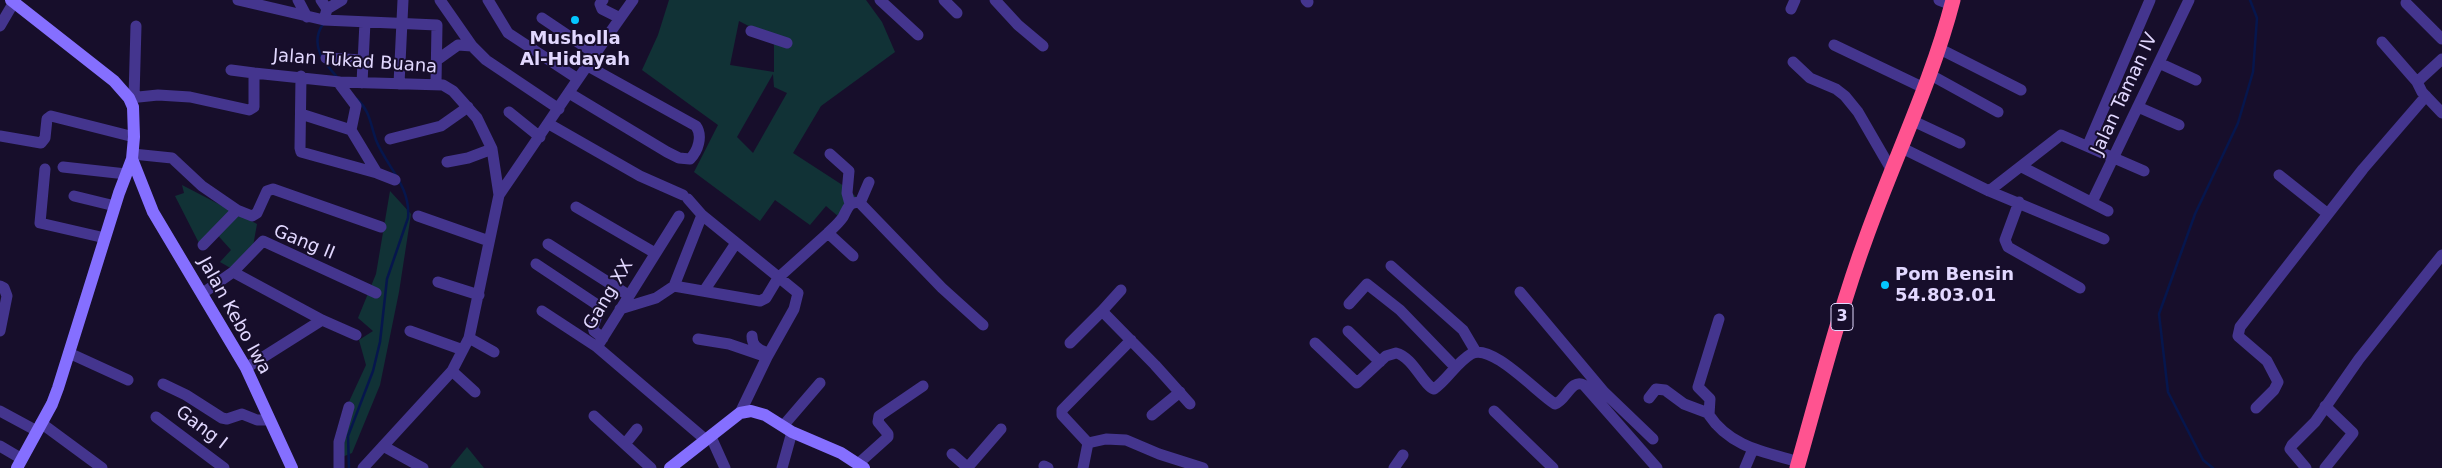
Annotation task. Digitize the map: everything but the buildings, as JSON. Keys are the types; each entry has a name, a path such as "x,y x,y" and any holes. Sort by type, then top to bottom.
{"highway":[{"name":"3","path":"1798,465 1846,299 1891,168 1938,48 1948,2"}],"street":[{"path":"238,0 307,17 325,14 365,22 402,22 436,28"},
{"path":"298,0 307,17"},
{"path":"325,14 342,0"},
{"path":"399,84 403,0"},
{"path":"488,0 508,33 578,79"},
{"path":"603,0 600,4 602,9 620,18"},
{"path":"499,195 549,124 594,53 633,0"},
{"path":"880,0 918,34"},
{"path":"944,0 957,13"},
{"path":"996,0 1018,25 1043,46"},
{"path":"2088,145 2150,0"},
{"name":"Jalan Taman IV","path":"2092,202 2189,0"},
{"path":"0,26 13,1 114,81 132,98"},
{"path":"436,83 436,28 442,3"},
{"path":"442,3 472,46 492,66 559,109"},
{"path":"2406,3 2442,39"},
{"path":"542,18 594,53"},
{"path":"362,83 365,22"},
{"path":"0,446 19,464 52,404 69,353 132,157 134,137 132,98 136,26"},
{"path":"752,30 788,43"},
{"path":"2382,42 2442,114"},
{"path":"437,60 458,45 472,46"},
{"path":"1834,45 1998,112"},
{"path":"1938,48 2021,90"},
{"path":"326,58 363,60"},
{"path":"2417,82 2442,58"},
{"path":"1793,62 1810,78 1836,89 1845,96 1858,112 1891,168"},
{"path":"2159,63 2196,80"},
{"path":"569,93 679,158 690,159 695,154 699,138 696,126 586,65"},
{"path":"231,70 254,73"},
{"name":"Jalan Tukad Buana","path":"132,98 158,95 190,97 246,111 254,107 254,73 301,76 340,82 436,83 446,87 468,107 483,127 492,149 499,195 469,338 452,371 364,466"},
{"path":"301,76 301,152 377,173 395,180"},
{"path":"340,82 356,106 351,130"},
{"path":"2256,408 2274,390 2277,380 2267,361 2241,338 2238,331 2394,131 2426,96"},
{"path":"390,139 441,126 468,107"},
{"path":"2138,107 2179,124"},
{"path":"509,112 540,137"},
{"path":"301,114 351,130 377,173"},
{"path":"0,136 36,143 44,140 47,119 51,116 134,137"},
{"path":"1911,120 1960,143"},
{"path":"549,124 640,176 686,197 702,215 778,278 795,288 798,293 794,309 768,355 740,414 670,468"},
{"path":"1989,192 2061,135 2088,145 2144,171"},
{"path":"1900,147 1989,192 2019,202 2104,239"},
{"path":"448,162 468,158 492,149"},
{"path":"830,154 849,171 847,193 855,203 942,288 983,325"},
{"path":"132,157 172,158 202,186 237,210 252,216 256,215 267,191 273,189 381,227"},
{"name":"Jalan Kebo Iwa","path":"132,157 153,212 246,368 292,468"},
{"path":"63,167 133,180 142,184"},
{"path":"2022,167 2108,211"},
{"path":"45,169 40,223 105,238"},
{"path":"2279,175 2328,214"},
{"path":"674,286 760,301 766,298 778,278 842,218 869,182"},
{"path":"74,196 115,206"},
{"path":"2019,202 2005,240 2008,247 2080,288"},
{"path":"576,207 654,253"},
{"path":"203,245 237,210"},
{"path":"620,309 656,298 674,286 702,215"},
{"path":"418,216 489,241"},
{"name":"Gang XX","path":"679,216 654,253 600,343 709,438"},
{"path":"828,232 853,256"},
{"name":"Gang II","path":"203,293 233,272 263,241 376,293"},
{"path":"704,291 736,243"},
{"path":"548,244 628,295"},
{"path":"2306,468 2292,452 2291,447 2315,422 2396,311 2442,255"},
{"path":"536,264 596,304 599,310 593,327 600,343"},
{"path":"1391,266 1463,330 1476,352"},
{"path":"233,272 322,320 356,335"},
{"path":"438,282 479,295"},
{"path":"1349,304 1366,284 1400,310 1455,367"},
{"path":"0,286 4,288 7,296 0,331"},
{"path":"1070,343 1121,290"},
{"path":"1520,292 1657,468"},
{"path":"542,311 600,343"},
{"path":"1102,311 1190,404"},
{"path":"1708,413 1710,398 1698,387 1719,319"},
{"path":"246,368 322,320"},
{"path":"410,331 463,350"},
{"path":"1348,331 1380,362"},
{"path":"752,336 754,344 758,349 768,355"},
{"path":"469,338 494,352"},
{"path":"698,339 729,344 768,355"},
{"path":"1088,444 1062,415 1062,410 1131,340"},
{"path":"1316,343 1357,383 1393,353 1401,354 1422,376 1429,387 1434,389 1455,367 1476,352 1486,352 1502,362 1555,404 1560,402 1576,384 1580,383 1600,396 1653,439"},
{"path":"69,353 128,380"},
{"path":"452,371 475,392"},
{"path":"782,468 787,429 820,383"},
{"path":"163,384 186,395 222,418 227,419 242,414 257,420 269,420"},
{"path":"740,414 758,412 787,429 861,466 888,438 888,434 878,422 879,416 923,386"},
{"path":"1648,398 1656,389 1665,390 1684,404 1708,413 1724,434 1753,449 1798,465"},
{"path":"1152,415 1180,392"},
{"path":"2325,406 2354,433 2325,468"},
{"path":"339,468 339,442 349,407"},
{"path":"0,411 39,427 102,468"},
{"path":"1494,411 1553,468"},
{"path":"594,416 651,468"},
{"name":"Gang I","path":"156,417 224,468"},
{"path":"625,444 637,429"},
{"path":"952,454 968,468 1001,429"},
{"path":"709,438 725,468"},
{"path":"1088,444 1106,439 1126,440 1159,454 1203,468"},
{"path":"1084,468 1088,444"},
{"path":"383,446 423,468"},
{"path":"1745,468 1753,449"},
{"path":"1394,468 1403,455"}],"green space":[{"path":"669,0 866,0 882,22 895,52 821,106 793,153 847,188 859,200 839,217 826,206 810,225 775,200 760,221 694,172 718,125 642,70 658,35","holes":["739,21 774,39 774,72 730,65","773,74 774,87 787,93 753,153 737,137"]},
{"path":"182,185 257,224 253,246 234,270 220,262 231,250 214,231 200,245 175,196 184,193"},
{"path":"390,191 411,214 399,292 380,385 352,453 342,457 347,406 366,365 359,340 373,331 358,318 376,274"},
{"path":"467,447 484,468 450,468"}],"waterway":[{"path":"2213,468 2203,460 2168,392 2159,314 2195,214 2238,123 2253,72 2257,18 2250,0"},
{"path":"323,24 317,39 318,46 323,60 338,78"},
{"path":"349,468 348,436 373,371 380,342 387,279 408,218 406,196 402,186 380,150 367,113 357,99"}],"place":[{"name":"Musholla Al-Hidayah","path":"575,20"},
{"name":"Pom Bensin 54.803.01","path":"1885,285"}]}
